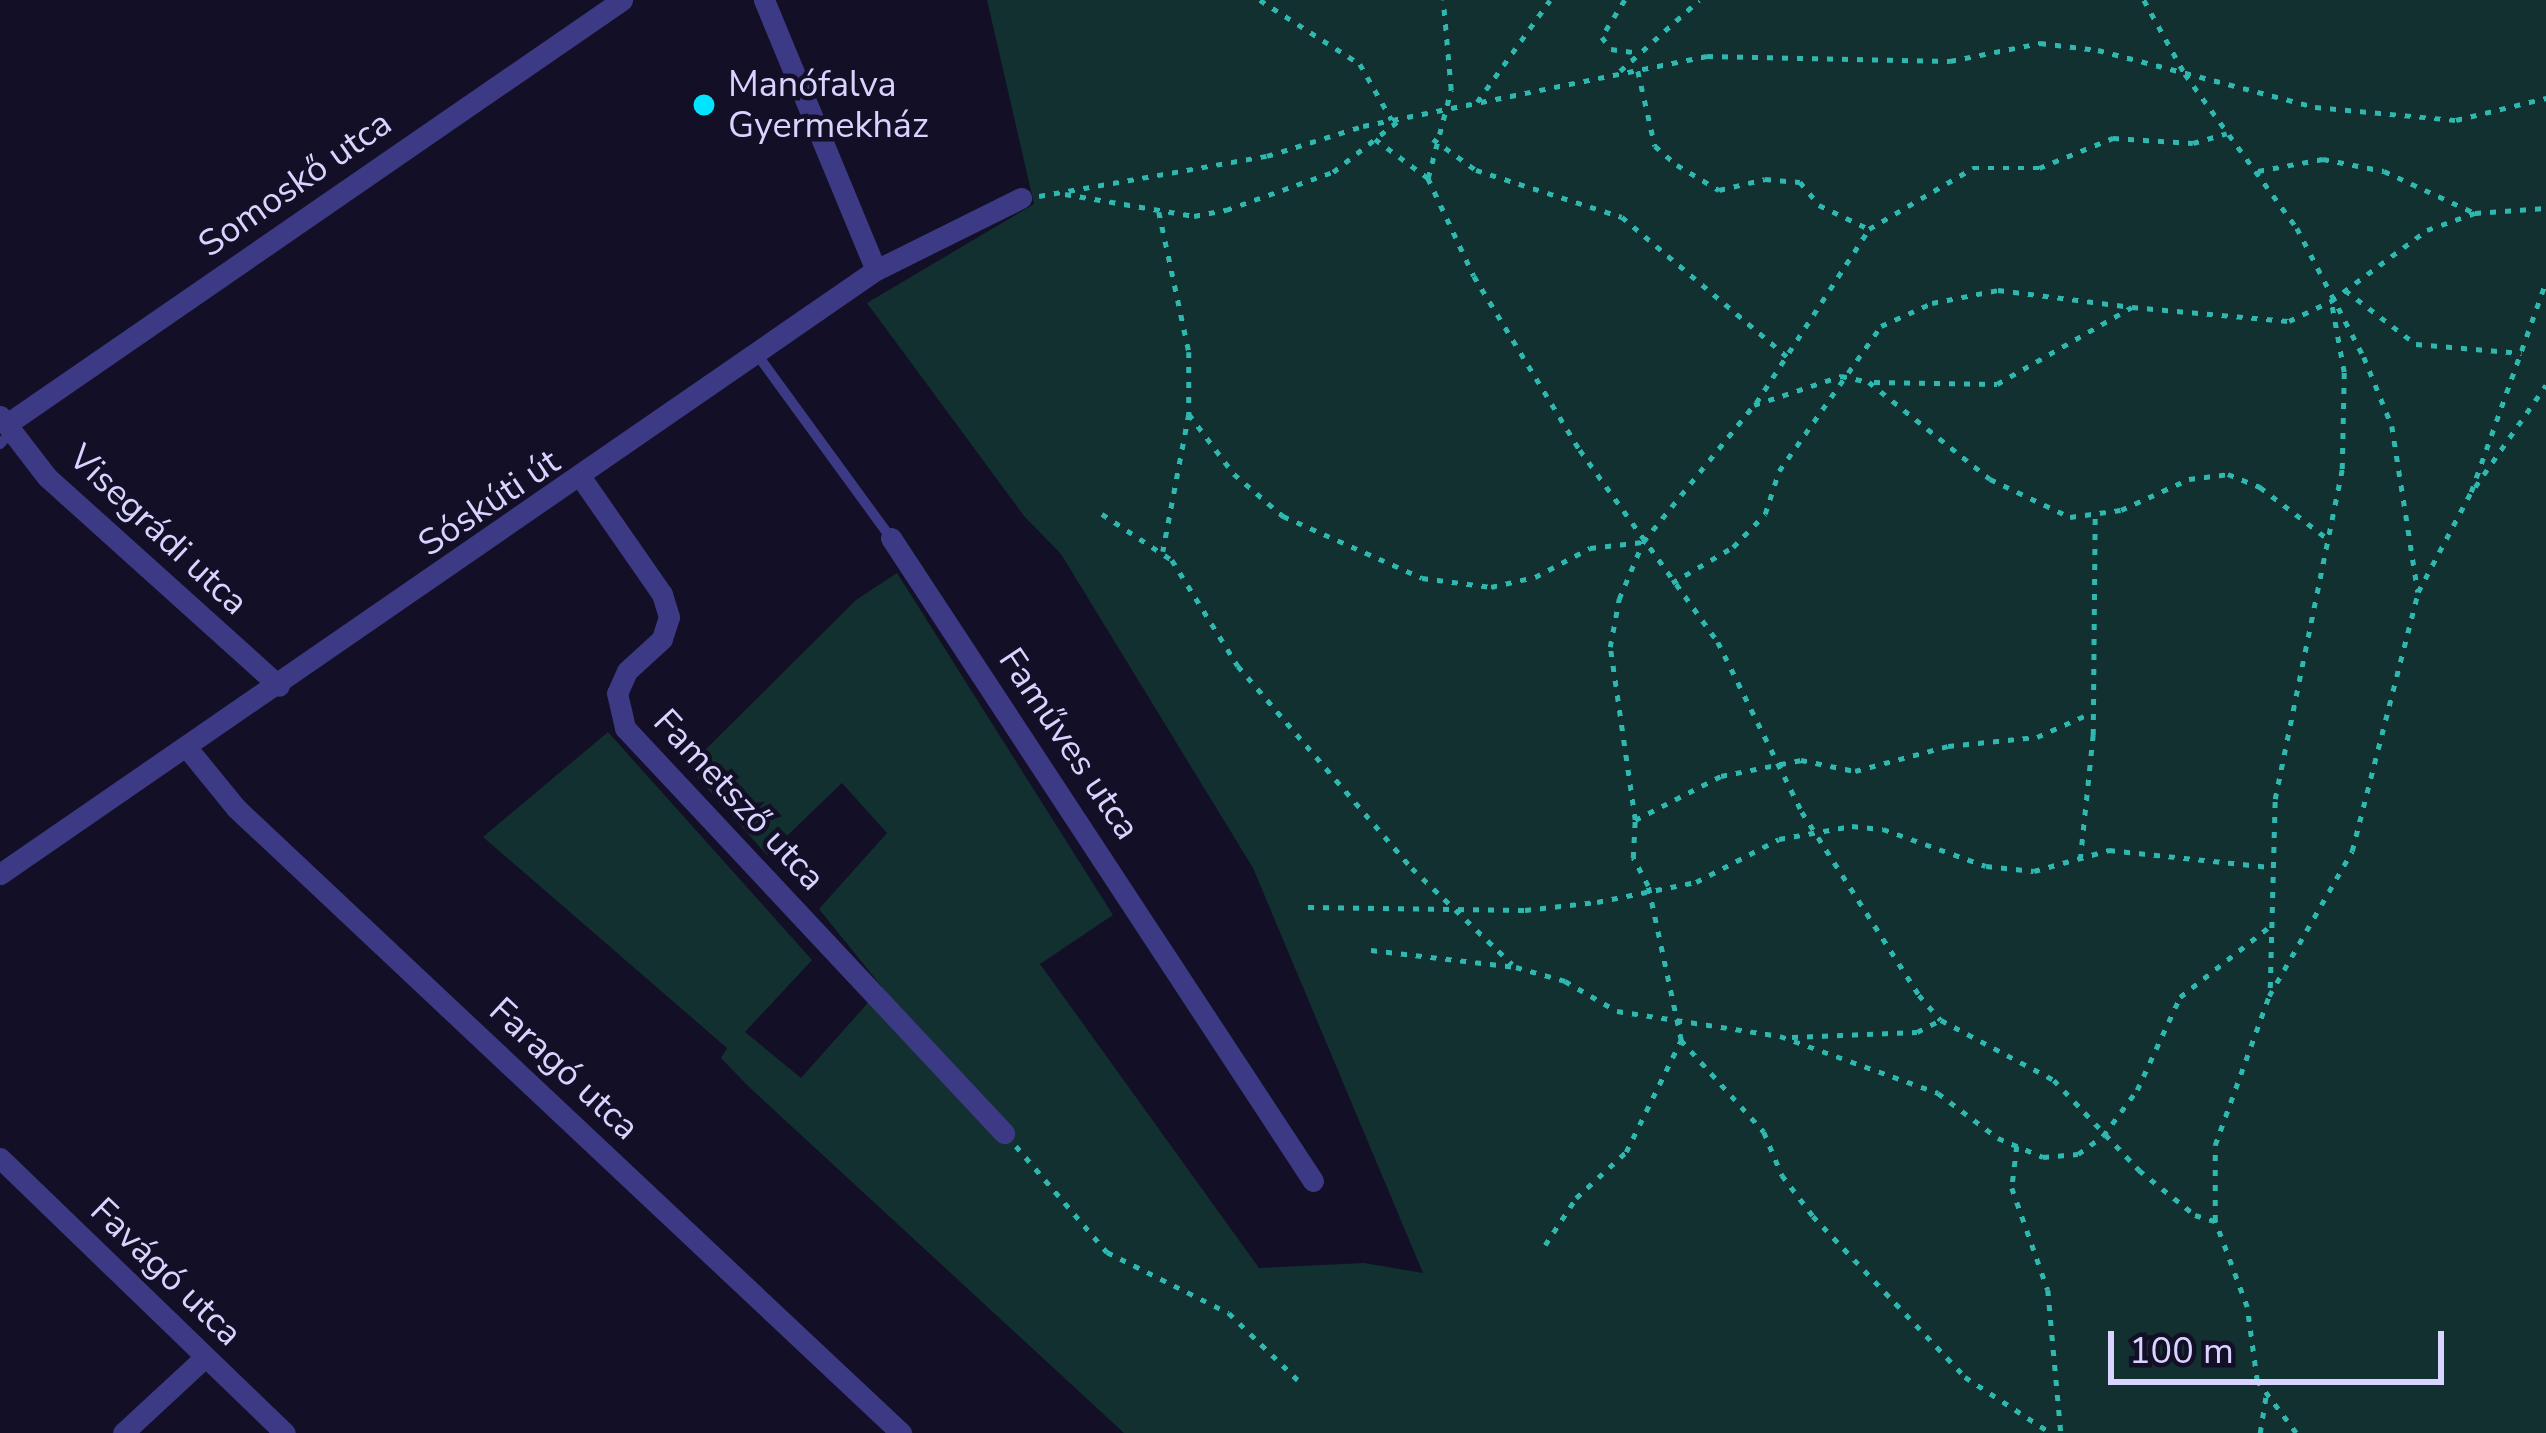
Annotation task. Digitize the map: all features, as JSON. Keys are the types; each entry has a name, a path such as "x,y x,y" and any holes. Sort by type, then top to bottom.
{"street":[{"name":"Somoskő utca","path":"5,429 622,0"},
{"path":"764,0 876,270"},
{"name":"Sóskúti út","path":"0,874 582,479 876,270 1021,198"},
{"name":"Visegrádi utca","path":"5,429 47,477 279,686"},
{"name":"Fametsző utca","path":"582,479 662,594 669,617 662,639 627,671 617,693 625,728 1004,1133"},
{"name":"Faműves utca","path":"891,538 1313,1181"},
{"name":"Faragó utca","path":"188,748 236,808 901,1433"},
{"name":"Favágó utca","path":"0,1158 286,1433"},
{"path":"123,1433 205,1357"}],"lane":[{"name":"Faműves utca","path":"756,353 891,538"}],"path":[{"path":"1260,0 1360,64 1392,120"},
{"path":"1428,178 1452,45 1443,0"},
{"path":"1477,104 1494,69 1550,0"},
{"path":"1625,0 1602,37 1611,49 1640,53"},
{"path":"1616,75 1699,0"},
{"path":"2144,0 2185,74 2297,228 2392,426 2418,592"},
{"path":"1021,198 1267,156 1407,116 1616,75 1756,54 1950,61 2040,43 2185,74 2280,101 2456,120 2546,98"},
{"path":"1638,71 1654,146 1677,165 1719,190 1765,179 1800,182 1819,205 1869,229"},
{"path":"1059,193 1194,216 1292,190 1333,172 1407,116"},
{"path":"2051,1433 1965,1377 1813,1216 1782,1175 1764,1132 1681,1040 1673,1020 1648,886 1633,858 1635,820 1610,646 1643,542 1716,442 1754,405 1789,358 1798,330 1869,229 1972,168 2039,168 2114,138 2193,143 2228,133"},
{"path":"1375,139 1428,178 1474,276 1643,542 1739,677 1816,832 1941,1020 2034,1065 2104,1136 2195,1215 2216,1220"},
{"path":"1433,139 1477,170 1622,217 1789,358"},
{"path":"2255,171 2323,159 2384,171 2475,213"},
{"path":"1672,583 1733,548 1765,514 1779,471 1841,376 1881,326 1932,303 1998,290 2289,321 2331,302 2426,230 2475,213 2546,208"},
{"path":"1159,212 1183,307 1189,414 1163,552"},
{"path":"2471,492 2546,281"},
{"path":"2345,290 2416,344 2522,352"},
{"path":"2269,996 2275,799 2328,539 2344,412 2331,302"},
{"path":"1754,405 1841,376 1868,382 1996,384 2132,307"},
{"path":"1868,382 1990,479 2070,517 2095,514 2189,479 2228,474 2260,487 2328,539"},
{"path":"2260,1433 2266,1397 2247,1307 2216,1220 2215,1145 2269,996 2352,851 2418,592 2471,492 2546,385"},
{"path":"1189,414 1234,474 1283,516 1421,578 1491,586 1535,577 1589,548 1643,542"},
{"path":"1102,514 1163,552 1238,666 1445,903 1516,967"},
{"path":"2080,860 2091,713 2095,514"},
{"path":"1635,820 1721,776 1779,763 1855,771 1948,746 2037,736 2091,713"},
{"path":"1308,907 1445,903 1526,910 1598,902 1648,886 1696,882 1779,839 1883,829 1986,866 2034,871 2140,850 2179,861 2272,867"},
{"path":"1780,1036 1938,1094 2017,1146 2043,1157 2078,1154 2104,1136 2138,1090 2180,998 2274,922"},
{"path":"1371,950 1516,967 1565,981 1617,1011 1817,1041 1917,1032 1941,1020"},
{"path":"1545,1245 1576,1198 1626,1152 1681,1040"},
{"path":"1004,1133 1107,1252 1229,1313 1298,1380"},
{"path":"2017,1146 2012,1188 2048,1290 2061,1433"},
{"path":"2266,1397 2296,1433"}],"green space":[{"path":"987,0 2546,0 2546,1433 1124,1433 748,1086 721,1058 727,1048 483,837 608,732 812,960 745,1032 801,1078 882,987 819,909 887,833 842,783 767,855 688,767 856,600 897,573 1113,915 1040,964 1259,1268 1364,1263 1423,1273 1253,868 1061,554 1024,516 867,303 1034,204"}],"place":[{"name":"Manófalva Gyermekház","path":"704,105"}]}
